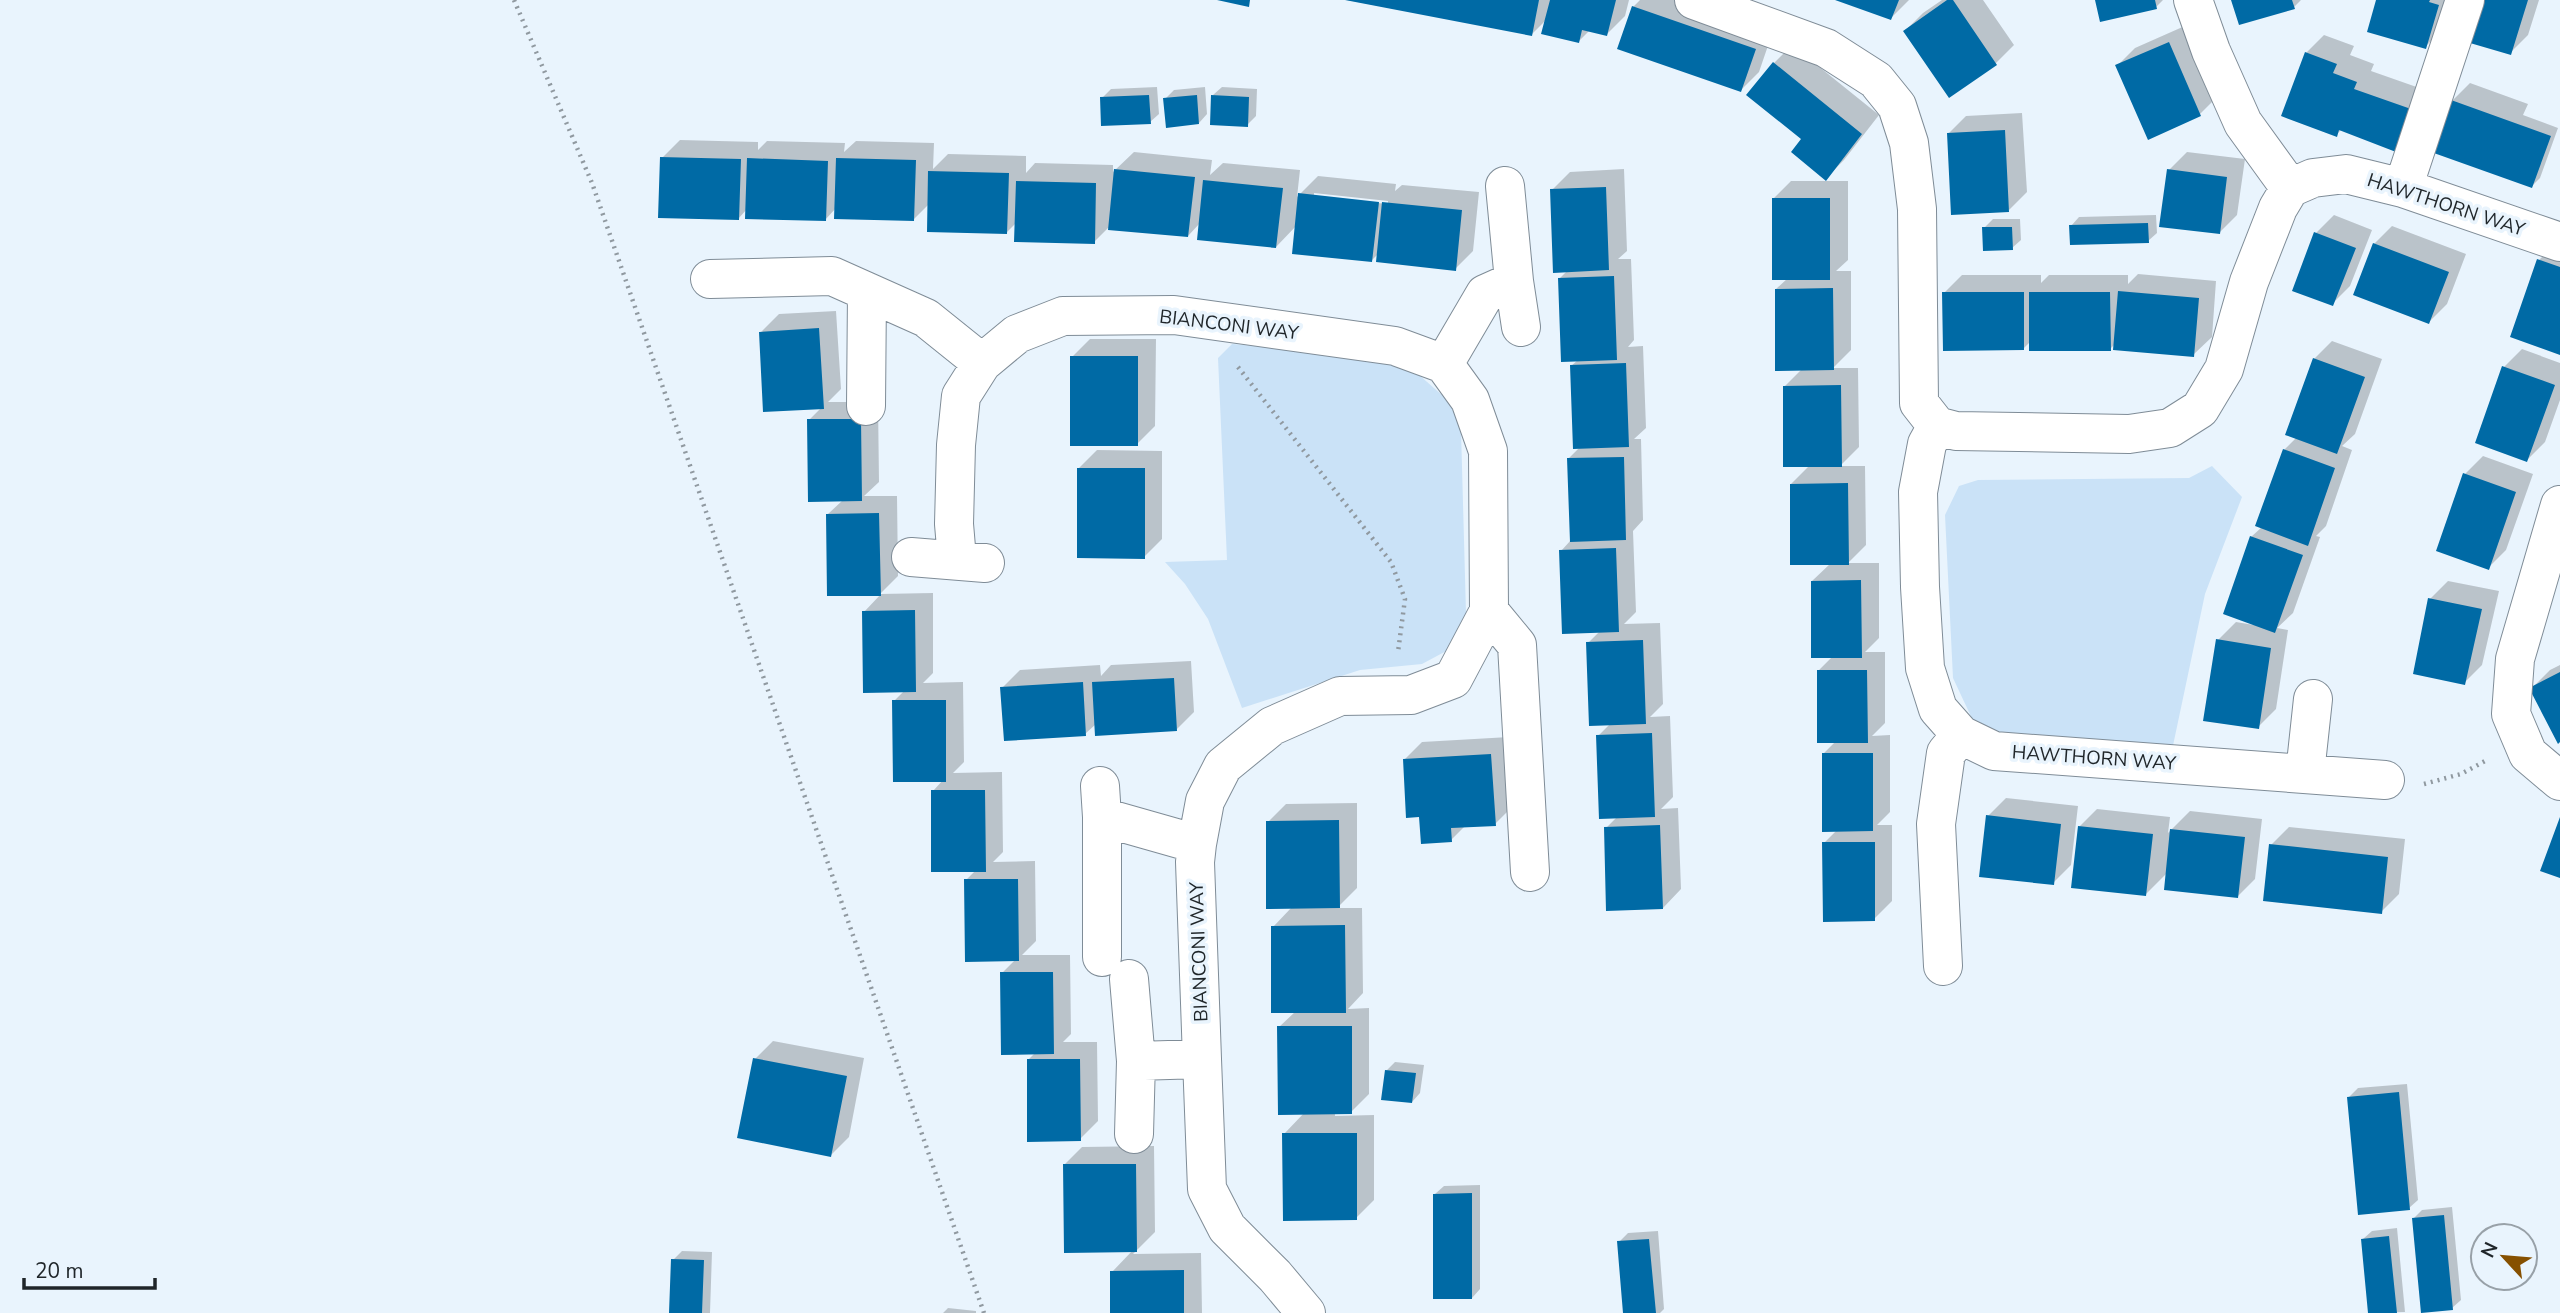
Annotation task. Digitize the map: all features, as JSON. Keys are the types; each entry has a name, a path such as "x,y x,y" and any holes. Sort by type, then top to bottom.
{"street":[{"path":"1694,0 1826,48 1876,80 1897,106 1909,143 1917,209 1919,403 1937,426 1956,431 2129,434 2170,428 2200,409 2224,369 2249,282 2278,208 2290,188 2243,123 2211,51 2193,0"},
{"path":"2403,188 2465,0"},
{"name":"HAWTHORN WAY","path":"2290,188 2313,178 2346,173 2403,188 2560,243"},
{"path":"1505,186 1521,327"},
{"path":"710,279 832,276 926,318 982,363"},
{"path":"1444,364 1485,294 1514,281"},
{"path":"866,406 867,292"},
{"name":"BIANCONI WAY","path":"911,557 971,561 954,524 956,445 961,396 982,363 1017,334 1063,316 1174,315 1395,346 1444,364 1470,400 1488,451 1489,611 1453,679 1411,695 1340,696 1272,726 1223,766 1205,801 1195,862 1207,1189 1227,1228 1275,1276 1306,1313"},
{"name":"HAWTHORN WAY","path":"1937,426 1927,444 1918,492 1924,668 1938,709 1961,735 1994,751 2385,780"},
{"path":"2560,505 2515,659 2511,714 2528,754 2560,781"},
{"path":"1489,611 1517,645 1530,872"},
{"path":"2305,773 2313,699"},
{"path":"1943,966 1936,824 1946,752 1961,735"},
{"path":"1134,1134 1136,1061 1116,968 1101,801 1198,844"},
{"path":"1136,1061 1202,1059"}],"path":[{"path":"514,0 592,183 984,1313"},
{"path":"1201,319 1391,562 1405,599 1399,650 1368,696"},
{"path":"2385,780 2403,785 2430,784 2461,774 2523,740"}],"shaded area":[{"path":"1232,344 1376,357 1418,374 1451,403 1461,430 1466,613 1450,649 1422,664 1360,670 1242,708 1208,619 1185,584 1165,562 1227,560 1218,358"},
{"path":"2212,466 2242,497 2205,594 2171,755 2026,743 1975,725 1953,678 1945,515 1959,486 1978,480 2189,478"}],"building":[{"path":"1217,0 1250,0 1249,7"},
{"path":"1345,0 1539,0 1532,36"},
{"path":"1550,0 1616,0 1607,36 1582,30 1579,43 1541,34"},
{"path":"1835,0 1899,0 1891,20"},
{"path":"1947,0 1953,0 1997,65 1949,98 1903,31"},
{"path":"2095,0 2155,0 2157,9 2100,22"},
{"path":"2231,0 2292,0 2295,9 2239,25"},
{"path":"2376,0 2430,0 2429,2 2439,5 2426,49 2367,32"},
{"path":"2483,0 2528,0 2511,55 2470,43"},
{"path":"1632,6 1756,49 1741,92 1617,49"},
{"path":"2169,42 2201,116 2148,140 2115,65"},
{"path":"2305,52 2337,64 2333,73 2357,82 2354,89 2411,109 2396,152 2339,130 2337,137 2281,116"},
{"path":"1773,62 1862,134 1826,181 1791,152 1801,139 1746,95"},
{"path":"1149,95 1151,124 1101,126 1100,97"},
{"path":"1197,95 1199,124 1166,128 1163,98"},
{"path":"1211,95 1249,97 1248,127 1210,125"},
{"path":"2451,100 2551,136 2532,188 2431,152"},
{"path":"2005,130 2009,212 1951,215 1947,133"},
{"path":"660,157 741,159 739,220 658,218"},
{"path":"747,158 828,161 826,221 745,219"},
{"path":"836,158 916,160 914,221 834,219"},
{"path":"1114,169 1195,177 1188,237 1108,230"},
{"path":"2167,169 2227,177 2220,234 2159,227"},
{"path":"928,171 1009,173 1007,234 927,232"},
{"path":"1203,180 1283,188 1276,248 1197,240"},
{"path":"1016,181 1096,183 1095,244 1014,242"},
{"path":"1606,187 1609,270 1553,273 1550,189"},
{"path":"1298,193 1379,202 1372,262 1292,254"},
{"path":"1772,198 1830,198 1830,280 1772,280"},
{"path":"1382,202 1462,210 1456,271 1376,262"},
{"path":"2148,223 2149,243 2070,245 2069,225"},
{"path":"1982,227 2012,227 2013,250 1983,251"},
{"path":"2314,232 2356,248 2333,306 2292,291"},
{"path":"2373,243 2449,272 2429,324 2353,295"},
{"path":"2537,259 2560,267 2560,355 2510,337"},
{"path":"1614,276 1617,360 1561,362 1558,278"},
{"path":"1833,288 1834,370 1775,371 1775,289"},
{"path":"2118,291 2199,298 2194,357 2113,350"},
{"path":"1942,292 2024,292 2024,350 1943,351"},
{"path":"2029,292 2110,292 2111,351 2029,351"},
{"path":"819,328 824,409 763,412 759,332"},
{"path":"1070,356 1138,356 1138,446 1070,446"},
{"path":"2313,358 2365,377 2337,454 2285,435"},
{"path":"1626,363 1629,447 1573,449 1570,365"},
{"path":"2502,366 2555,385 2527,462 2475,443"},
{"path":"1841,385 1842,467 1783,467 1783,386"},
{"path":"807,419 861,419 862,501 808,502"},
{"path":"2283,449 2335,468 2308,546 2255,526"},
{"path":"1624,457 1626,540 1570,542 1567,458"},
{"path":"1077,468 1145,468 1145,559 1077,558"},
{"path":"2463,473 2516,492 2489,570 2436,551"},
{"path":"1848,483 1849,565 1790,565 1790,484"},
{"path":"879,513 881,596 827,596 826,514"},
{"path":"2250,536 2303,555 2275,633 2223,614"},
{"path":"1616,548 1619,632 1562,634 1559,550"},
{"path":"1861,580 1862,658 1811,658 1811,581"},
{"path":"2428,598 2482,609 2465,685 2413,674"},
{"path":"915,610 916,692 863,693 862,611"},
{"path":"2216,639 2271,648 2259,729 2203,721"},
{"path":"1643,640 1646,724 1589,726 1586,642"},
{"path":"1817,670 1867,670 1868,743 1817,743"},
{"path":"2560,672 2560,742 2558,744 2529,688"},
{"path":"1174,678 1177,731 1095,736 1092,682"},
{"path":"1083,682 1086,736 1004,741 1000,687"},
{"path":"892,700 946,700 946,782 893,782"},
{"path":"1652,733 1655,817 1599,819 1596,735"},
{"path":"1822,753 1873,753 1873,831 1822,832"},
{"path":"1491,754 1496,826 1451,828 1452,842 1421,844 1419,817 1406,818 1403,759"},
{"path":"931,790 985,790 986,872 931,872"},
{"path":"1986,815 2061,824 2054,885 1979,877"},
{"path":"2560,817 2560,878 2540,871"},
{"path":"1339,820 1340,908 1266,909 1266,821"},
{"path":"1660,825 1663,909 1606,911 1604,827"},
{"path":"2078,826 2153,834 2146,896 2071,888"},
{"path":"2170,829 2245,837 2238,898 2164,890"},
{"path":"1822,842 1875,842 1875,921 1823,922"},
{"path":"2269,844 2388,857 2382,914 2263,901"},
{"path":"964,879 1018,879 1019,961 965,962"},
{"path":"1345,925 1346,1013 1271,1013 1271,926"},
{"path":"1000,972 1053,972 1054,1054 1001,1055"},
{"path":"1277,1026 1352,1026 1352,1114 1278,1115"},
{"path":"753,1058 847,1076 831,1157 737,1138"},
{"path":"1027,1059 1080,1059 1081,1141 1027,1142"},
{"path":"1385,1070 1416,1073 1412,1103 1381,1100"},
{"path":"2399,1092 2410,1210 2358,1215 2347,1097"},
{"path":"1282,1133 1357,1133 1357,1220 1283,1221"},
{"path":"1063,1164 1136,1164 1137,1252 1064,1253"},
{"path":"1472,1193 1472,1299 1433,1299 1433,1194"},
{"path":"2444,1215 2453,1310 2421,1313 2412,1218"},
{"path":"2389,1236 2397,1313 2368,1313 2361,1239"},
{"path":"1649,1239 1656,1313 1623,1313 1617,1241"},
{"path":"671,1259 704,1260 702,1313 669,1313"},
{"path":"1184,1270 1184,1313 1110,1313 1110,1271"}]}
